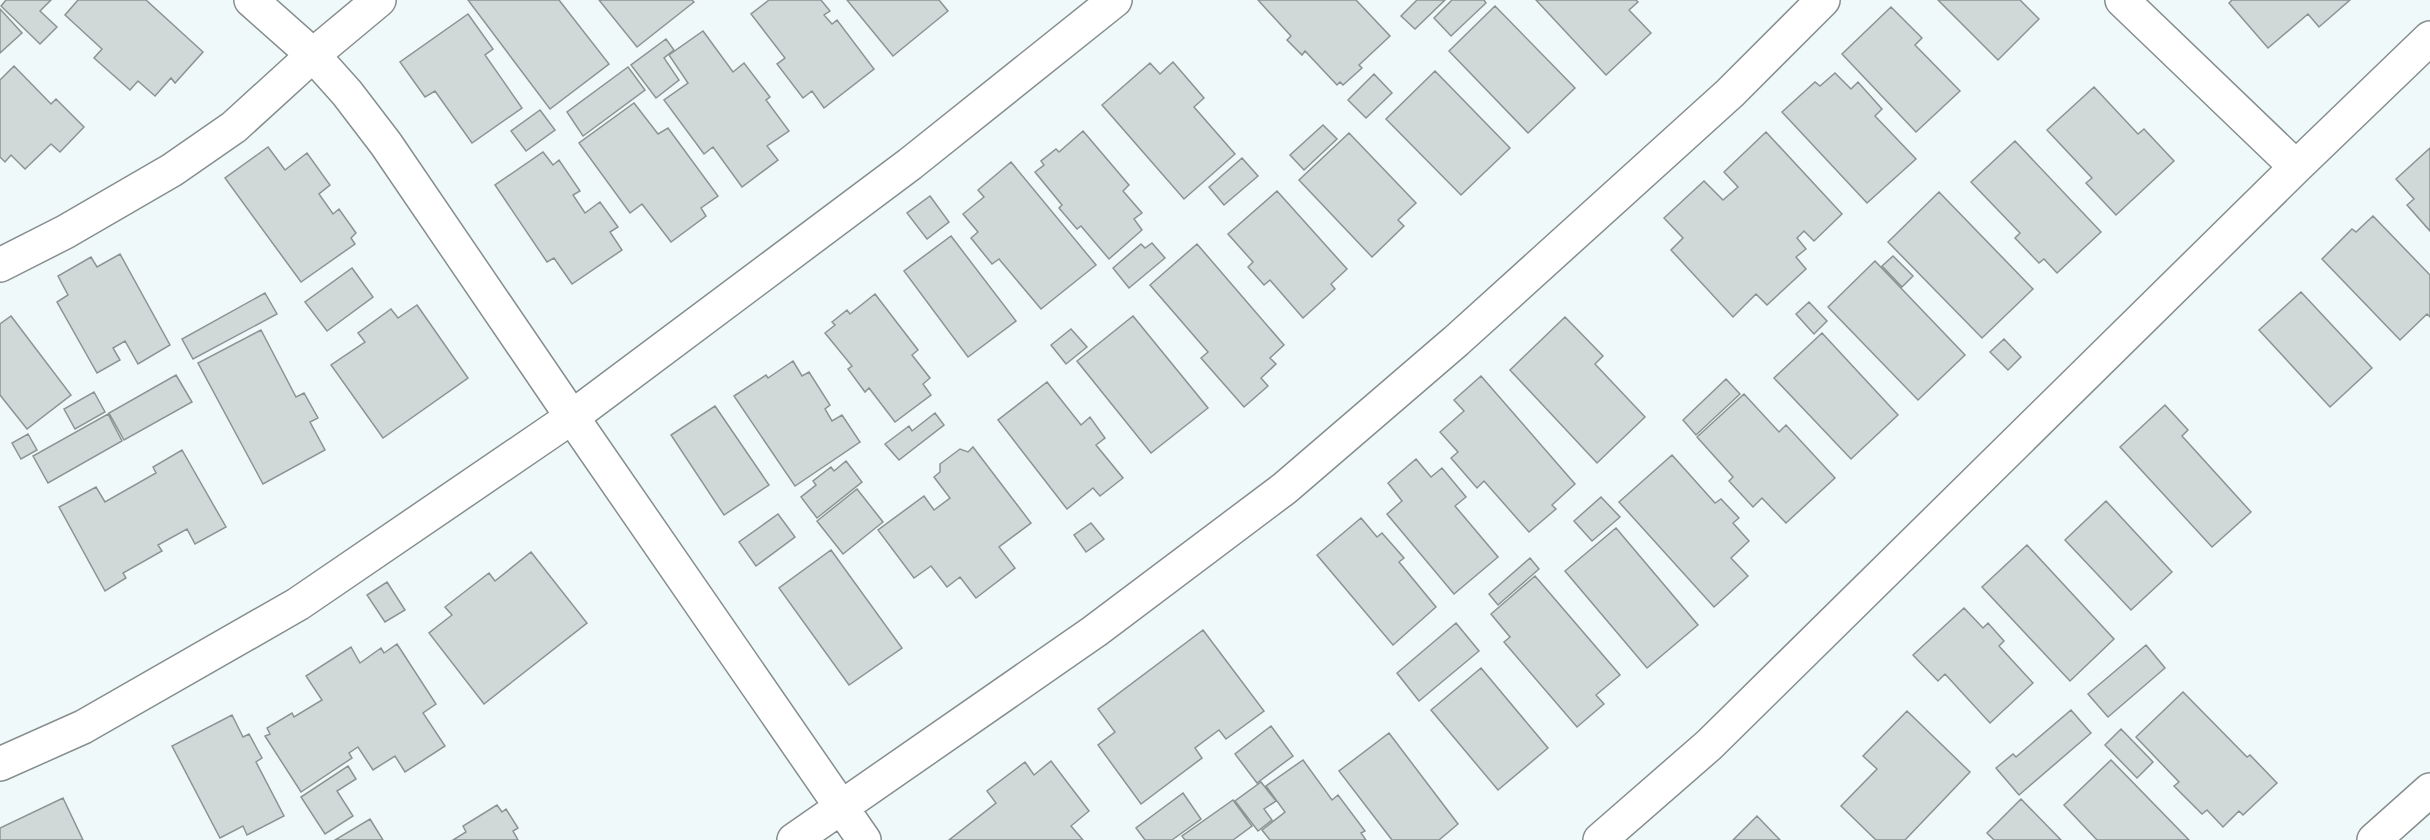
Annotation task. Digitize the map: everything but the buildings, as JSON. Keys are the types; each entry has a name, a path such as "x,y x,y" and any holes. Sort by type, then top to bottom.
{"street":[{"path":"251,0 313,55 347,93 386,144 864,840"},
{"path":"0,265 65,232 172,171 234,127 313,55 379,0"},
{"path":"0,764 83,727 298,604 572,417 910,164 1115,0"},
{"path":"794,840 1095,631 1285,488 1456,341 1686,133 1730,93 1823,0"},
{"path":"2122,0 2296,167"},
{"path":"1600,840 1718,736 2430,38"},
{"path":"2374,840 2430,790"}]}
